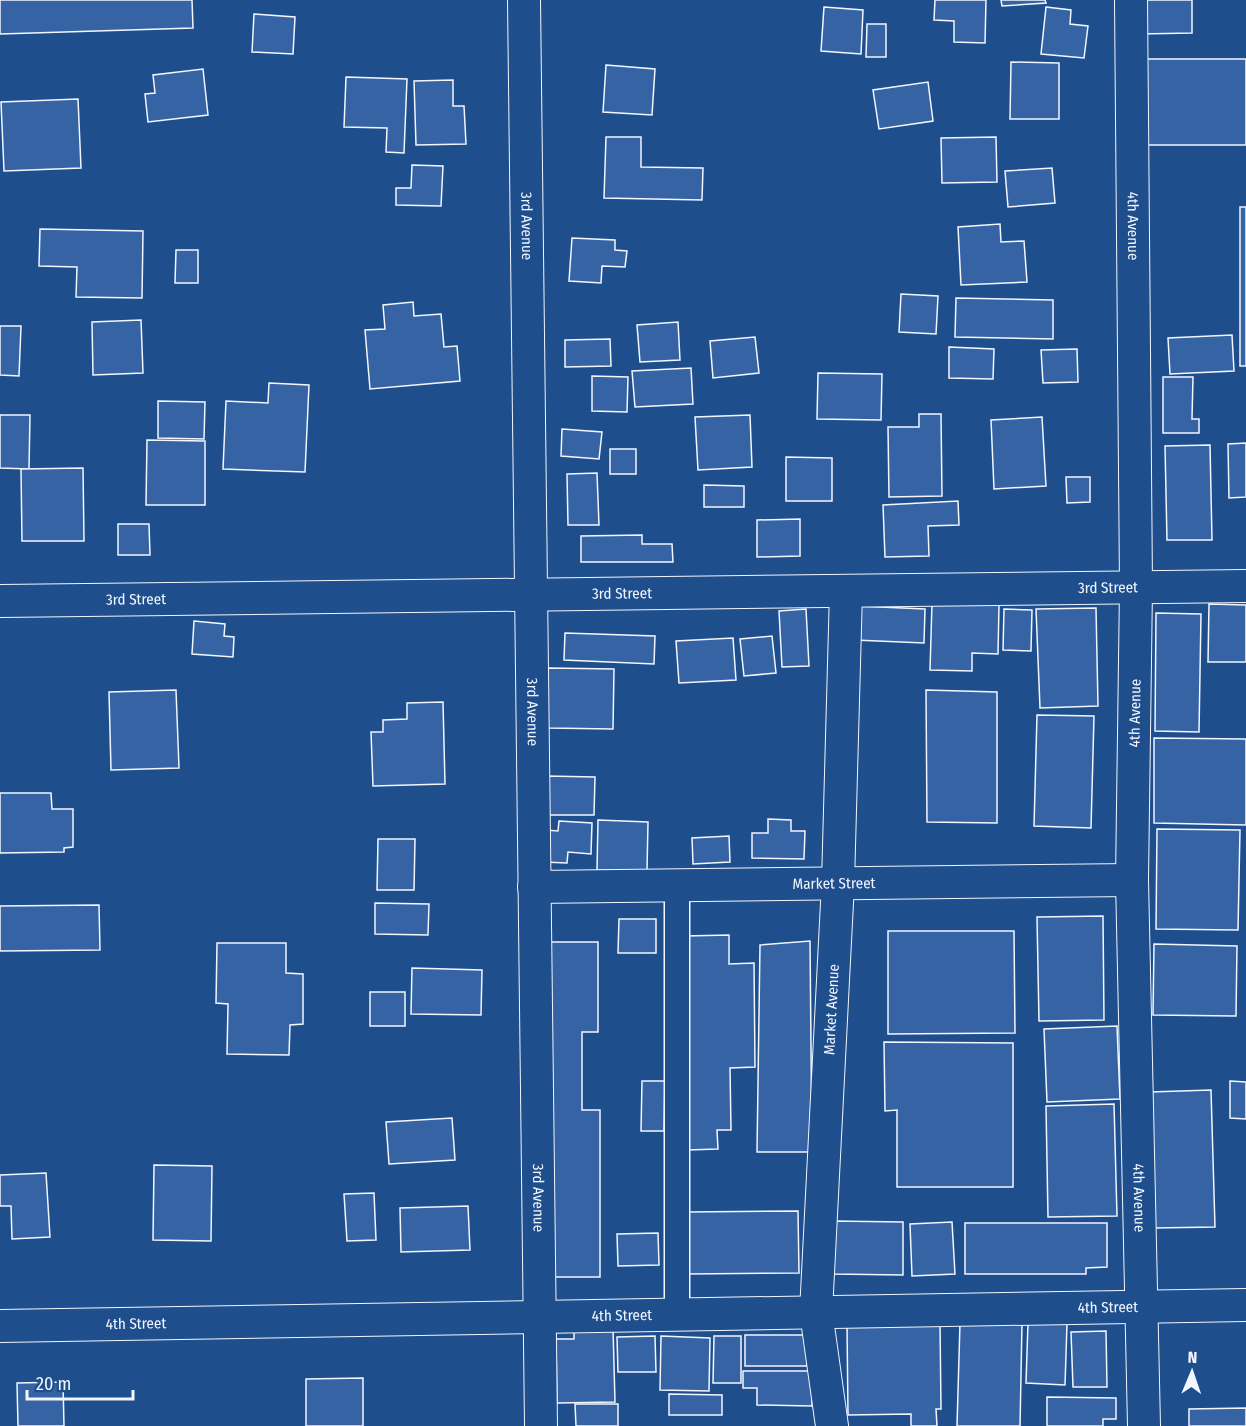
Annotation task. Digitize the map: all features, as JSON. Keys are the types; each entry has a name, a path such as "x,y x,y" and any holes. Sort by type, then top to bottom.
{"street":[{"name":"3rd Avenue","path":"524,0 541,1426"},
{"name":"4th Avenue","path":"1131,0 1136,587 1132,880 1144,1426"},
{"name":"3rd Street","path":"0,601 1246,586"},
{"name":"Market Avenue","path":"832,1426 816,1312 838,884 846,591"},
{"name":"Market Street","path":"534,887 1132,880"},
{"path":"677,885 677,1315"},
{"name":"4th Street","path":"0,1326 1246,1305"}],"building":[{"path":"0,0 192,0 193,28 0,34"},
{"path":"935,0 986,0 985,43 954,42 954,21 934,20"},
{"path":"1001,0 1045,0 1046,3 1002,6"},
{"path":"1139,0 1192,0 1192,33 1139,34"},
{"path":"824,7 863,10 861,54 821,51"},
{"path":"1046,7 1071,10 1070,24 1088,26 1084,58 1041,54"},
{"path":"254,14 295,17 293,54 252,52"},
{"path":"867,24 886,24 886,57 866,57"},
{"path":"1144,59 1246,59 1246,145 1145,145"},
{"path":"1011,62 1059,63 1059,119 1010,119"},
{"path":"606,65 655,69 652,115 603,112"},
{"path":"203,69 208,115 148,122 145,94 155,93 153,75"},
{"path":"346,77 407,79 404,153 386,152 387,128 344,127"},
{"path":"453,80 453,106 464,106 466,144 416,145 414,81"},
{"path":"928,82 933,121 879,129 873,90"},
{"path":"78,99 81,168 4,171 1,102"},
{"path":"606,137 641,137 641,167 703,168 702,200 604,198"},
{"path":"996,137 997,182 942,183 941,138"},
{"path":"412,165 443,166 441,206 396,205 396,188 411,188"},
{"path":"1052,168 1055,203 1008,207 1005,171"},
{"path":"1240,207 1246,207 1246,366 1240,366"},
{"path":"1000,224 1001,242 1024,241 1027,282 961,285 958,227"},
{"path":"40,229 143,231 142,298 76,297 77,267 39,266"},
{"path":"572,238 615,240 615,250 627,251 625,267 602,266 601,283 569,281"},
{"path":"176,250 198,250 198,283 175,283"},
{"path":"901,294 938,296 936,334 899,332"},
{"path":"956,298 1053,300 1053,339 955,337"},
{"path":"413,302 414,316 441,314 444,347 457,346 460,381 370,389 365,330 385,329 383,305"},
{"path":"141,320 143,373 93,375 92,322"},
{"path":"678,322 680,360 640,362 637,325"},
{"path":"0,326 21,326 19,376 0,375"},
{"path":"1232,335 1234,371 1170,374 1168,338"},
{"path":"755,337 759,373 713,378 710,341"},
{"path":"610,339 611,366 565,367 565,340"},
{"path":"949,347 994,349 993,379 949,378"},
{"path":"1077,349 1078,382 1043,383 1041,350"},
{"path":"691,368 693,404 635,407 632,371"},
{"path":"818,373 882,374 881,420 817,419"},
{"path":"592,376 628,377 627,412 592,411"},
{"path":"1163,377 1193,377 1192,419 1199,419 1199,433 1163,433"},
{"path":"269,383 309,385 305,472 223,469 226,401 268,403"},
{"path":"158,401 205,402 204,439 158,438"},
{"path":"919,414 941,414 942,496 889,497 888,427 919,427"},
{"path":"0,415 30,415 29,469 0,468"},
{"path":"750,415 752,467 698,470 695,417"},
{"path":"1042,417 1046,486 994,489 991,420"},
{"path":"562,429 602,432 599,459 561,456"},
{"path":"147,440 205,441 205,505 146,505"},
{"path":"1246,443 1246,497 1229,498 1228,444"},
{"path":"1210,445 1212,540 1167,540 1165,446"},
{"path":"610,449 636,449 636,474 610,474"},
{"path":"786,457 832,458 832,501 786,501"},
{"path":"83,468 84,541 22,541 21,469"},
{"path":"597,473 599,525 568,525 567,474"},
{"path":"1066,477 1090,477 1090,502 1067,503"},
{"path":"704,485 744,486 744,507 704,507"},
{"path":"958,501 959,525 928,526 929,556 885,557 883,505"},
{"path":"800,519 800,556 757,557 757,520"},
{"path":"118,524 149,524 150,555 118,555"},
{"path":"642,535 642,544 672,544 673,562 581,562 581,536"},
{"path":"932,603 999,605 998,654 972,653 972,671 930,670"},
{"path":"1209,604 1246,605 1246,662 1208,662"},
{"path":"857,606 925,609 924,643 855,640"},
{"path":"1096,608 1098,706 1040,708 1036,609"},
{"path":"806,609 809,666 782,667 779,611"},
{"path":"1004,609 1032,610 1031,651 1003,650"},
{"path":"1156,613 1201,614 1199,732 1155,731"},
{"path":"194,621 225,624 224,636 234,637 233,657 192,654"},
{"path":"565,633 655,636 654,664 564,660"},
{"path":"772,636 776,673 744,676 740,639"},
{"path":"733,638 736,680 679,683 676,641"},
{"path":"548,668 614,669 613,729 548,728"},
{"path":"176,690 179,768 111,770 109,692"},
{"path":"926,690 997,692 997,823 927,822"},
{"path":"443,702 445,784 373,786 371,732 383,732 383,720 407,719 407,703"},
{"path":"1037,715 1094,716 1091,828 1034,826"},
{"path":"1154,738 1246,739 1246,825 1154,823"},
{"path":"546,776 595,777 594,815 545,815"},
{"path":"0,793 51,793 52,809 73,809 73,847 64,848 64,852 0,853"},
{"path":"768,819 791,820 791,831 805,831 804,859 752,858 752,833 768,833"},
{"path":"598,820 648,822 647,871 597,870"},
{"path":"559,821 592,823 591,854 568,852 567,863 543,862 545,830 558,831"},
{"path":"1157,829 1240,830 1238,930 1156,929"},
{"path":"729,836 730,862 693,864 692,838"},
{"path":"378,839 415,839 414,890 377,890"},
{"path":"375,903 429,904 428,935 375,934"},
{"path":"99,905 100,950 0,951 0,906"},
{"path":"1103,916 1104,1020 1039,1021 1037,917"},
{"path":"619,919 656,919 656,953 618,953"},
{"path":"888,931 1014,931 1015,1033 888,1034"},
{"path":"729,935 729,964 754,963 755,1067 730,1068 731,1130 717,1130 718,1149 687,1150 685,936"},
{"path":"810,941 812,1152 757,1152 760,945"},
{"path":"547,942 598,942 598,1032 582,1032 582,1110 600,1110 600,1277 546,1277"},
{"path":"217,943 286,943 286,973 303,974 303,1024 290,1025 289,1055 227,1054 228,1004 216,1003"},
{"path":"1154,944 1237,946 1236,1016 1153,1015"},
{"path":"412,968 482,970 481,1015 411,1014"},
{"path":"370,992 405,992 405,1026 370,1026"},
{"path":"1117,1026 1120,1099 1047,1102 1044,1029"},
{"path":"884,1042 1013,1043 1013,1187 897,1187 897,1110 885,1111"},
{"path":"642,1081 665,1081 664,1131 641,1131"},
{"path":"1230,1081 1246,1082 1246,1119 1230,1118"},
{"path":"1211,1090 1215,1227 1154,1228 1150,1092"},
{"path":"1114,1104 1117,1216 1048,1217 1046,1106"},
{"path":"452,1118 455,1160 389,1164 386,1122"},
{"path":"154,1165 212,1166 211,1241 153,1240"},
{"path":"46,1173 50,1237 12,1239 11,1206 0,1206 0,1175"},
{"path":"374,1193 376,1240 347,1241 344,1194"},
{"path":"468,1206 470,1250 401,1252 400,1208"},
{"path":"798,1211 799,1273 688,1274 687,1212"},
{"path":"832,1221 903,1222 903,1275 832,1274"},
{"path":"952,1222 955,1274 912,1276 910,1224"},
{"path":"965,1223 1107,1223 1107,1267 1086,1268 1086,1274 965,1274"},
{"path":"658,1233 659,1265 618,1266 617,1234"},
{"path":"960,1323 1022,1324 1020,1426 957,1426"},
{"path":"1028,1323 1067,1324 1065,1385 1026,1383"},
{"path":"940,1324 941,1409 936,1409 937,1426 911,1426 911,1414 848,1415 847,1325"},
{"path":"613,1328 615,1402 557,1403 556,1339 574,1339 574,1329"},
{"path":"1106,1331 1107,1387 1073,1387 1071,1332"},
{"path":"745,1335 807,1335 807,1366 745,1366"},
{"path":"655,1336 656,1372 618,1372 617,1337"},
{"path":"661,1336 710,1338 709,1391 660,1390"},
{"path":"714,1336 741,1336 741,1383 713,1383"},
{"path":"743,1371 812,1371 812,1406 757,1405 757,1388 743,1388"},
{"path":"363,1378 363,1426 306,1426 306,1379"},
{"path":"63,1382 64,1426 18,1426 17,1383"},
{"path":"669,1394 722,1395 722,1415 669,1415"},
{"path":"1047,1397 1116,1398 1116,1419 1103,1419 1103,1426 1047,1426"},
{"path":"575,1404 618,1404 618,1426 576,1426"},
{"path":"1246,1408 1246,1426 1189,1426 1189,1409"}]}
